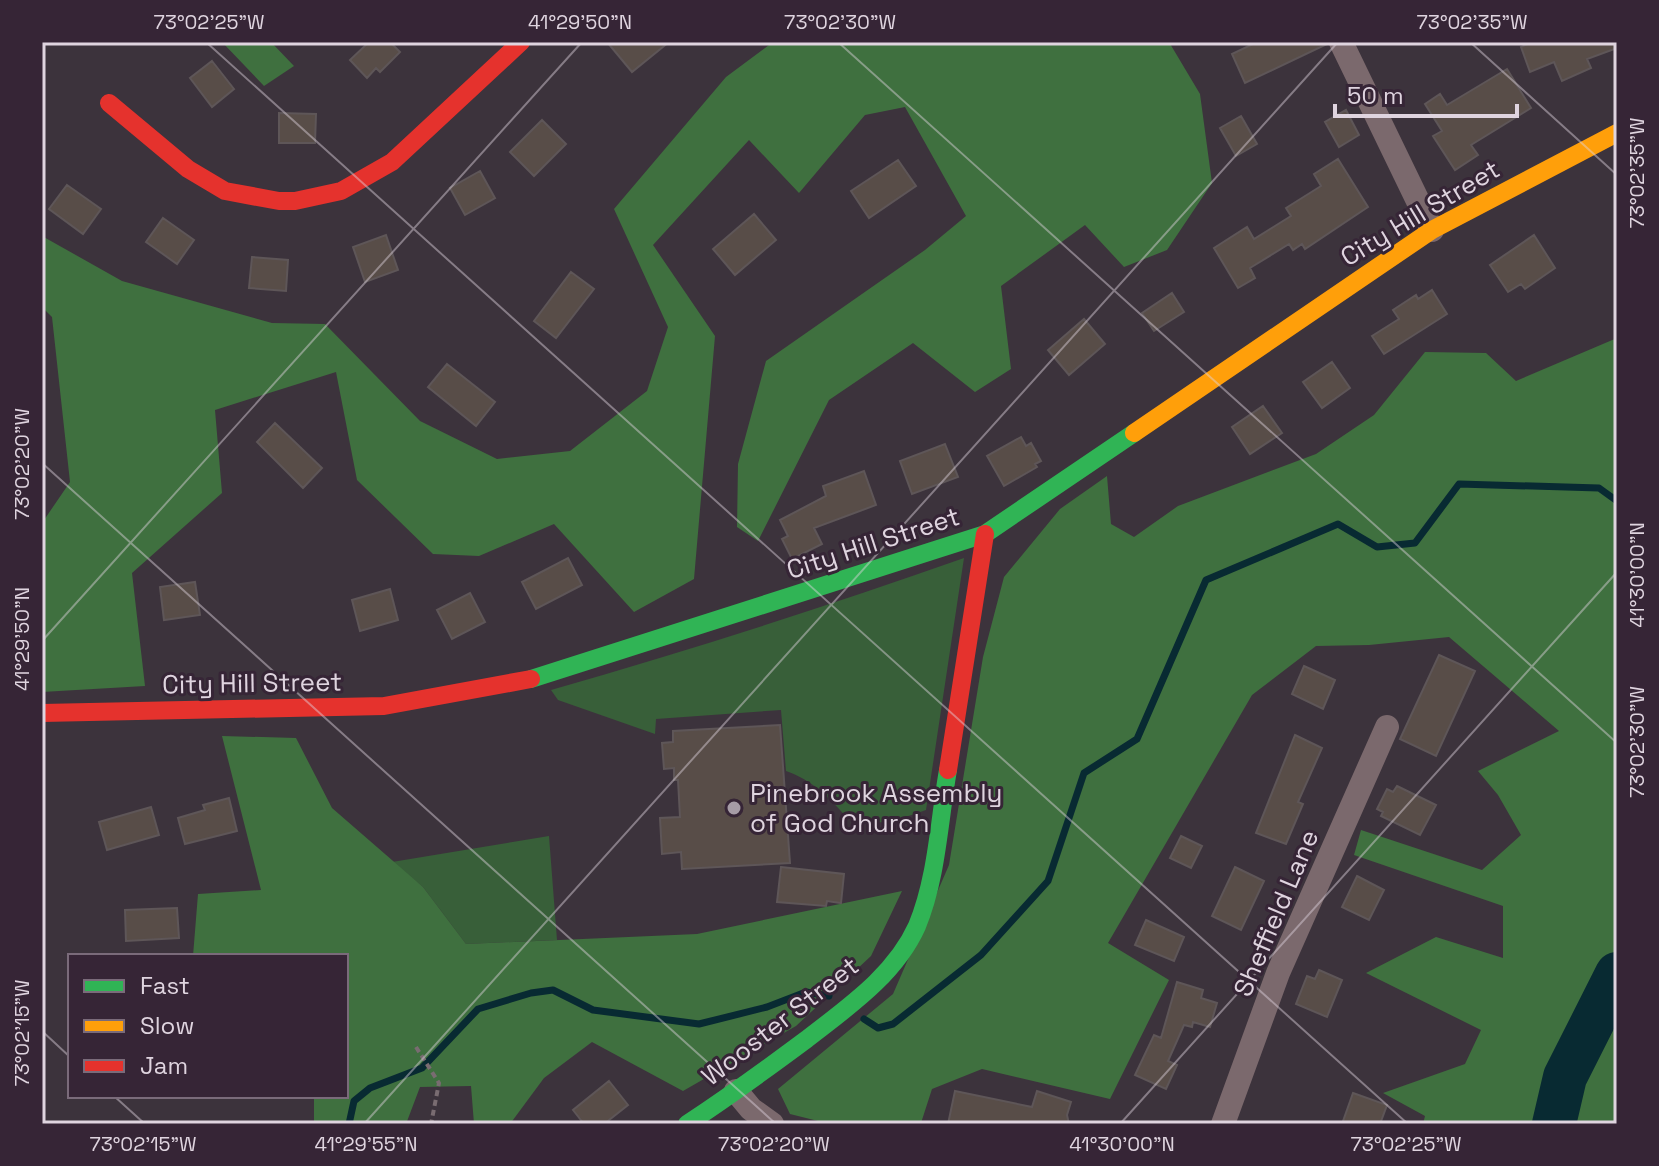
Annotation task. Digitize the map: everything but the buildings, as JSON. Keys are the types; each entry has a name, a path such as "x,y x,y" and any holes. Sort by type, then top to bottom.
{"street":[{"path":"109,103 188,169 225,191 295,201 341,191 392,162 521,42"},
{"path":"1341,42 1432,230"},
{"name":"City Hill Street","path":"42,713 384,706 537,678 985,534 1432,230 1617,133"},
{"name":"Wooster Street","path":"687,1124 736,1091 862,994 896,960 919,924 928,893 985,534"},
{"name":"Sheffield Lane","path":"1223,1124 1278,973 1387,727"},
{"path":"736,1091 751,1109 772,1124"}],"path":[{"path":"417,1048 439,1083 431,1124"}],"green space":[{"path":"222,42 271,42 294,66 264,86"},
{"path":"773,42 1169,42 1200,94 1212,183 1167,250 1124,267 1085,225 1001,286 1011,369 975,392 913,343 829,400 758,541 737,527 738,464 766,361 925,250 966,216 905,107 865,115 799,193 749,140 653,245 715,336 694,579 634,612 554,524 479,556 433,554 357,480 336,372 215,410 222,493 132,573 145,686 42,692 42,523 70,482 52,317 42,307 42,236 122,281 272,323 325,324 420,421 497,459 570,451 647,391 668,327 614,209 726,77"},
{"path":"1617,338 1617,1124 1423,1124 1425,1116 1383,1093 1465,1064 1481,1030 1366,973 1436,937 1503,958 1503,906 1354,855 1361,830 1482,870 1521,835 1498,795 1478,771 1559,731 1449,637 1369,645 1316,646 1252,695 1108,943 1169,980 1110,1099 982,1069 932,1089 923,1124 830,1124 790,1114 778,1089 893,994 949,865 983,657 1004,577 1060,509 1107,476 1111,524 1134,537 1178,506 1316,454 1374,415 1425,352 1486,353 1516,381"},
{"path":"964,558 926,810 888,823 848,819 820,790 786,771 781,710 656,719 655,734 558,700 551,690 759,627"},
{"path":"222,736 296,738 332,808 423,887 466,944 697,934 902,891 871,956 796,1026 683,1091 592,1042 544,1078 510,1124 474,1124 471,1086 420,1087 406,1124 314,1124 314,1098 348,1098 348,954 193,954 198,894 261,890"},
{"path":"549,836 557,940 466,944 423,887 392,862"}],"waterway":[{"path":"864,1019 878,1028 893,1024 981,955 1048,881 1084,773 1137,739 1206,580 1338,524 1377,547 1415,543 1459,484 1599,488 1617,501"},
{"path":"1554,1124 1565,1077 1617,974"},
{"path":"349,1124 354,1101 370,1088 422,1068 478,1009 531,993 553,990 593,1010 699,1024 767,1007 806,992 829,996"}],"traffic: fast":[{"path":"531,679 985,534 1134,433"},
{"path":"687,1124 838,1015 883,975 908,944 929,889 948,770"}],"traffic: slow":[{"path":"1134,433 1432,230 1617,133"}],"traffic: jam":[{"path":"109,103 188,169 225,191 295,201 341,191 392,162 521,42"},
{"path":"948,770 985,534"},
{"path":"42,713 384,706 531,679"}],"place":[{"name":"Pinebrook Assembly of God Church","path":"734,808"}]}
